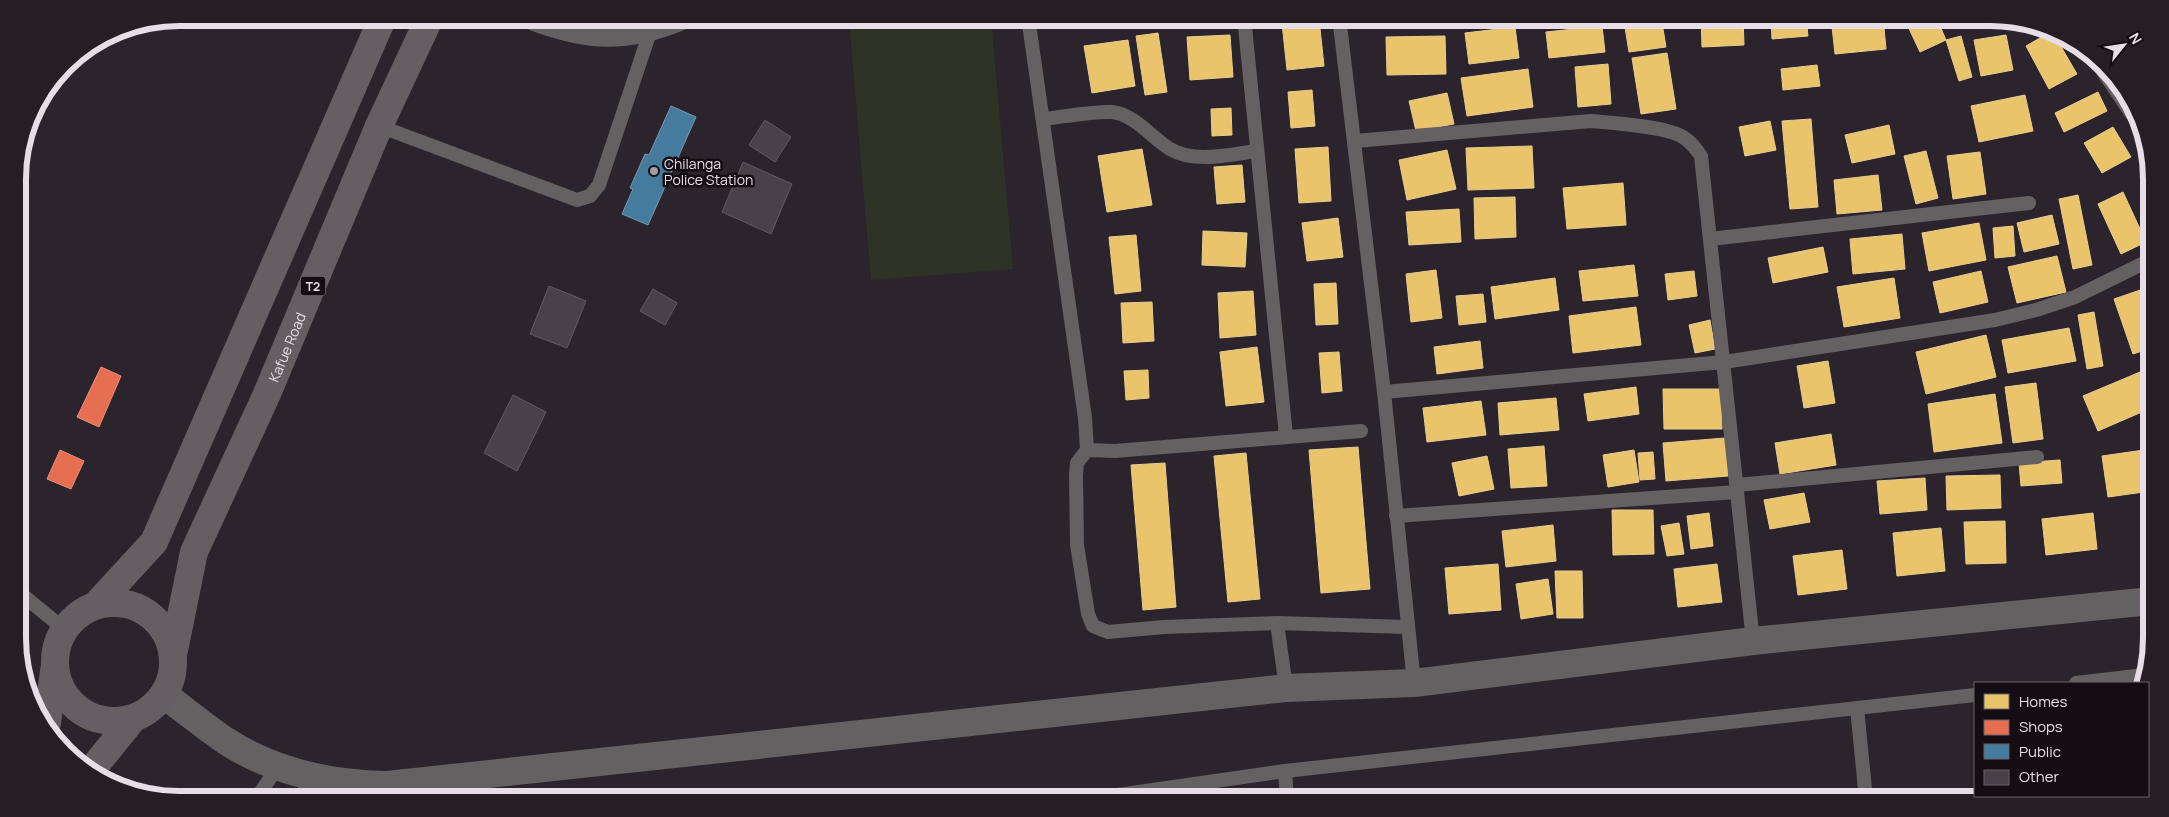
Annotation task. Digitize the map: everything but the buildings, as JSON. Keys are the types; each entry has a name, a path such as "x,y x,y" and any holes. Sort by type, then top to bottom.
{"highway":[{"path":"48,716 55,648 64,629 78,614 96,604 154,542 379,26"},
{"name":"Kafue Road","path":"173,655 194,552 300,318 379,126 426,26"},
{"path":"95,766 132,720 150,710 164,695 172,676 173,655 169,638 160,624 147,612 131,605 114,602 96,604"},
{"path":"54,669 60,689 64,695 73,706 91,718 111,722 132,720"}],"street":[{"path":"559,26 602,34 651,29 659,26"},
{"path":"164,695 227,742 277,768 306,789 352,785 387,785 1286,688 1414,683 1753,641 2143,602"}],"lane":[{"path":"1029,26 1085,418 1087,450 1077,463 1076,475 1077,545 1088,614 1093,626 1108,632 1164,627 1277,623 1407,627"},
{"path":"1245,26 1286,436"},
{"path":"1340,26 1384,392 1414,683"},
{"path":"379,126 577,200 590,196 599,185 651,29"},
{"path":"1043,119 1112,112 1125,116 1171,150 1187,156 1207,157 1258,151"},
{"path":"1355,140 1591,121 1627,124 1679,135 1692,143 1701,156 1753,641"},
{"path":"1710,239 2029,203"},
{"path":"1384,392 1724,362 2012,316 2075,296 2143,263"},
{"path":"1087,450 1115,450 1361,431"},
{"path":"1396,516 1737,489 2037,457"},
{"path":"26,601 64,629"},
{"path":"1277,623 1286,688"},
{"path":"2085,682 2138,676"},
{"path":"1149,790 1285,771 1974,695"},
{"path":"1857,708 1865,790"},
{"path":"262,791 277,768"},
{"path":"1285,771 1286,790"}],"green space":[{"path":"850,26 992,26 1013,269 871,280"}],"place":[{"name":"Chilanga Police Station","path":"654,171"}]}
